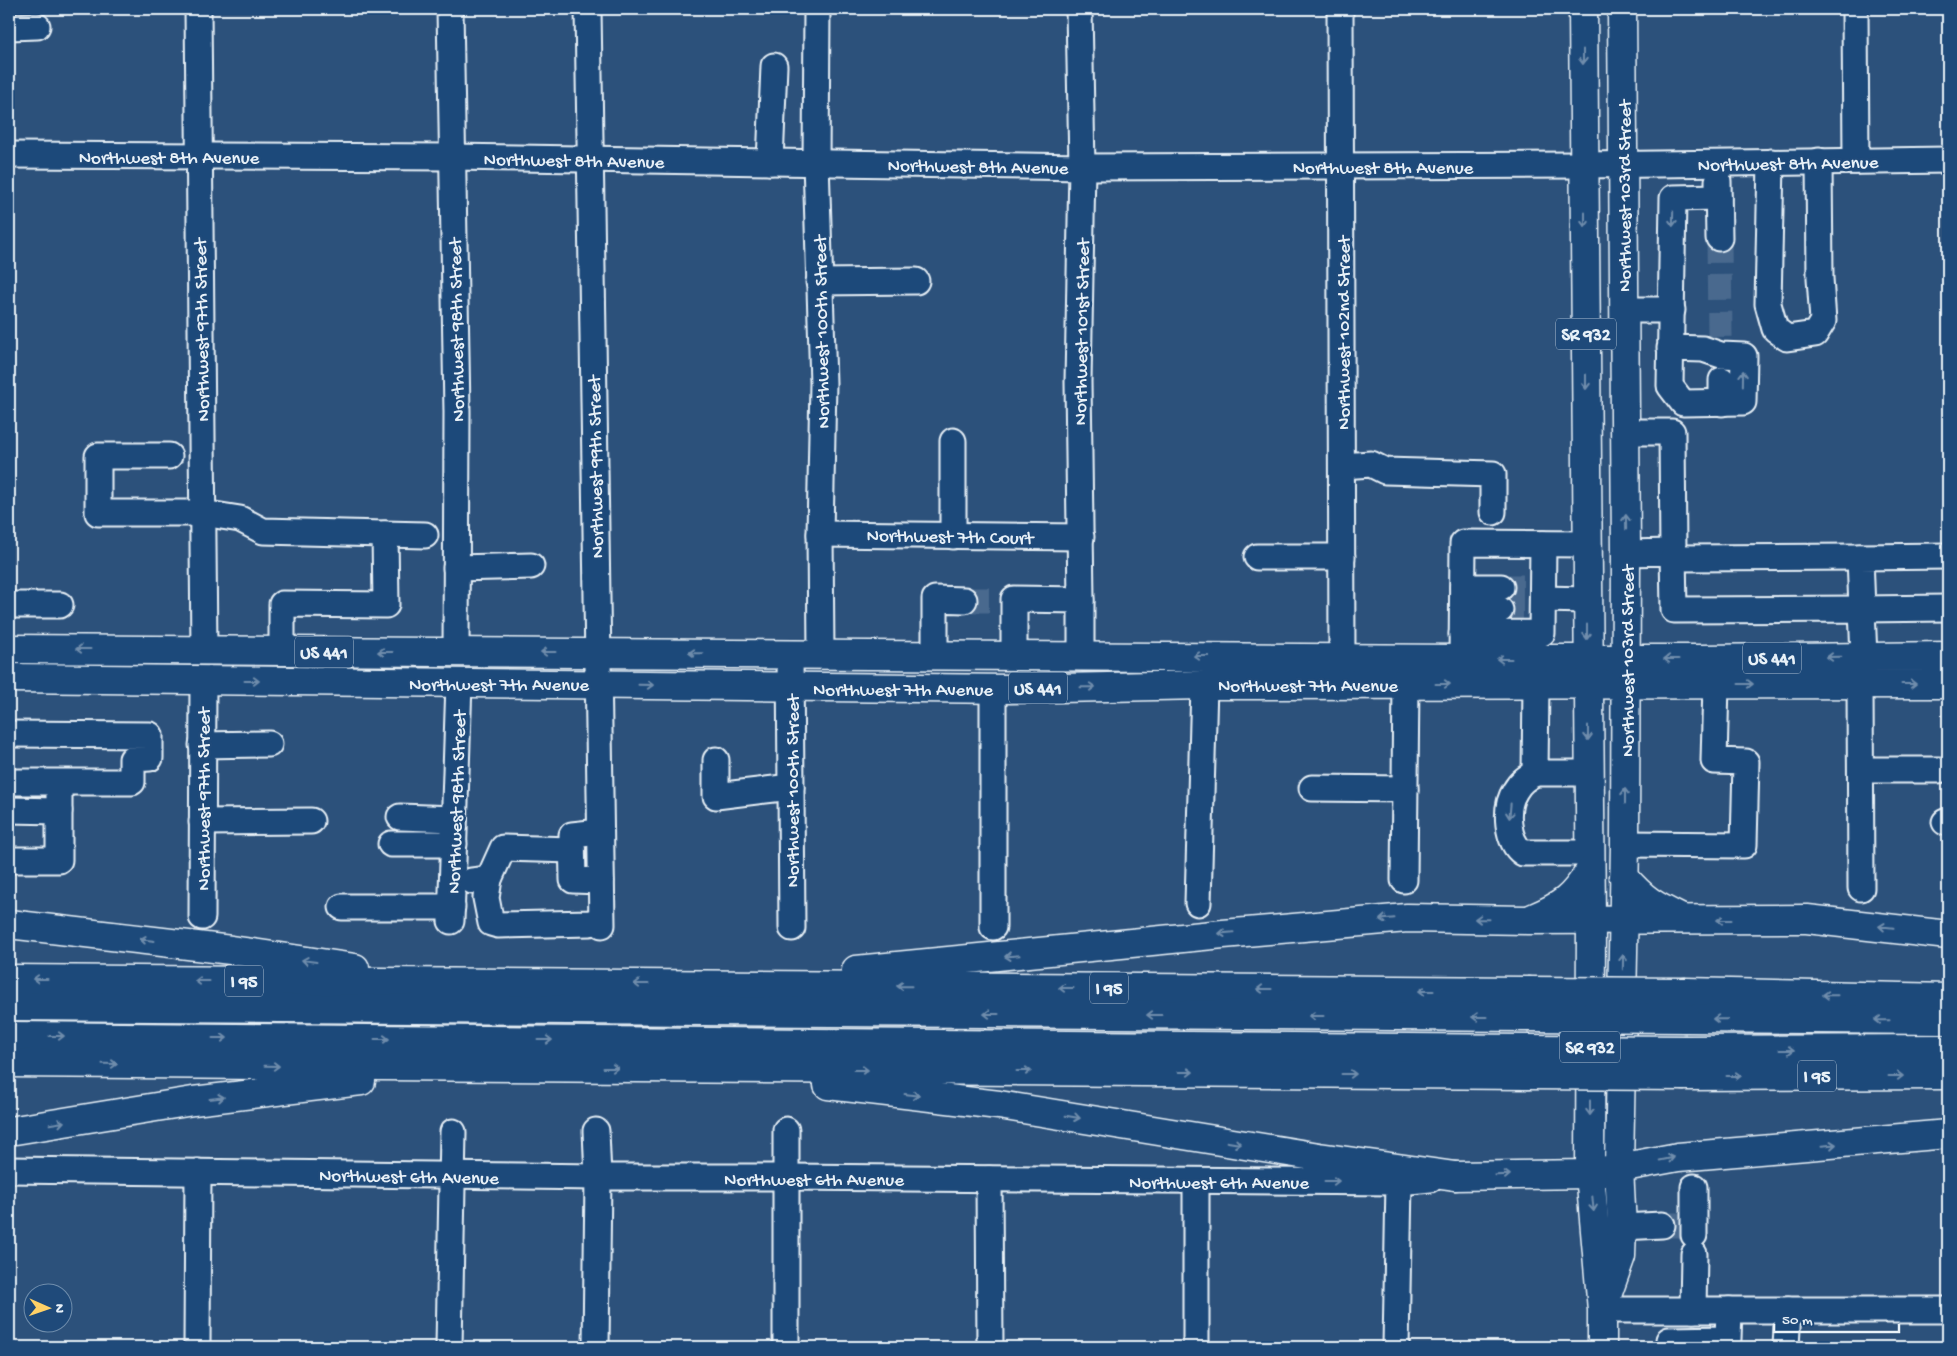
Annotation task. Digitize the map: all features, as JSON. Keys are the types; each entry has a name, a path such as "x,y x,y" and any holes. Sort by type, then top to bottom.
{"main road":[{"name":"Northwest 103rd Street","path":"1583,9 1588,773 1591,920 1590,1174 1602,1310 1602,1347"},
{"name":"Northwest 103rd Street","path":"1602,1310 1621,1256 1622,1226 1619,1168 1625,844 1626,553 1622,9"},
{"name":"Northwest 7th Avenue","path":"9,649 1342,657 1463,623 1530,617 1588,672 1864,657 1948,656"},
{"name":"Northwest 7th Avenue","path":"9,678 993,689 1204,684 1406,684 1530,617"},
{"path":"87,679 111,664 185,666 204,650"},
{"path":"926,687 956,671 1054,672 1081,655"},
{"path":"1204,684 1227,668 1312,669 1342,657"},
{"name":"Northwest 7th Avenue","path":"1626,671 1716,684 1948,684"},
{"path":"1527,920 1557,908 1574,894 1590,862"},
{"path":"1624,877 1639,894 1653,905 1684,920"},
{"path":"690,984 873,969 1223,934 1407,918 1807,920 1948,935"},
{"path":"9,924 231,950 478,983"},
{"name":"I 95","path":"9,979 690,984 1527,1004 1686,1005 1948,998"},
{"path":"9,1006 1527,1004"},
{"path":"1686,1005 1948,1020"},
{"path":"9,1036 1527,1062"},
{"path":"1685,1063 1948,1049"},
{"name":"I 95","path":"9,1063 690,1069 1527,1062 1685,1063 1948,1075"},
{"path":"9,1131 193,1101 474,1067"},
{"path":"690,1069 999,1105 1310,1156 1455,1176"},
{"name":"Northwest 6th Avenue","path":"1455,1176 1590,1174 1678,1157 1948,1134"}],"street":[{"name":"Northwest 97th Street","path":"198,9 204,650"},
{"name":"Northwest 98th Street","path":"450,9 457,412 456,652"},
{"name":"Northwest 99th Street","path":"489,879 486,898 491,923 498,925 601,922 588,9"},
{"name":"Northwest 100th Street","path":"817,9 816,162 823,383 820,534 821,654"},
{"name":"Northwest 101st Street","path":"1079,9 1082,167 1078,382 1081,655"},
{"name":"Northwest 102nd Street","path":"1340,9 1342,657"},
{"path":"1855,9 1856,161"},
{"path":"9,27 37,26"},
{"path":"770,162 774,66"},
{"name":"Northwest 8th Avenue","path":"9,155 452,157 1082,167 1623,165 1948,160"},
{"path":"1771,162 1768,304 1776,329 1787,338 1815,334 1823,321 1820,278 1819,162"},
{"path":"1718,163 1719,238"},
{"path":"1670,348 1704,349 1722,368 1683,403 1670,386 1670,348 1672,310 1673,198 1718,197"},
{"path":"819,282 916,281"},
{"path":"1624,310 1672,310"},
{"path":"1625,432 1672,432 1674,610 1948,608"},
{"path":"953,441 953,536"},
{"path":"169,456 98,456 98,514 202,513 240,519 262,531 425,535"},
{"path":"1342,466 1371,464 1385,471 1493,474 1493,512"},
{"path":"282,652 282,604 386,605 385,534"},
{"name":"Northwest 7th Court","path":"820,534 1080,537"},
{"path":"1587,544 1463,543 1463,623 1530,617 1587,600"},
{"path":"1535,773 1530,617 1543,544"},
{"path":"1626,553 1860,557 1948,556"},
{"path":"1257,557 1342,557"},
{"path":"1860,557 1864,657"},
{"path":"456,568 531,566"},
{"path":"935,655 935,599 964,600"},
{"path":"1014,655 1003,599 1081,600"},
{"path":"9,605 60,605"},
{"name":"Northwest 100th Street","path":"790,654 792,928"},
{"name":"Northwest 97th Street","path":"202,917 203,681"},
{"name":"Northwest 98th Street","path":"342,907 452,914 458,683"},
{"path":"1198,903 1204,684"},
{"path":"1404,880 1406,684"},
{"path":"1625,844 1744,845 1746,762 1714,761 1716,684"},
{"path":"1860,684 1862,888"},
{"path":"993,689 993,927"},
{"path":"9,734 150,735 150,758 132,759 132,782 9,782"},
{"path":"202,744 269,744"},
{"path":"716,760 716,796 791,787"},
{"path":"1860,770 1939,770"},
{"path":"1588,773 1535,773 1523,780 1513,793 1509,809 1509,830 1515,848 1523,853 1590,862"},
{"path":"9,860 59,860 59,782"},
{"path":"1312,788 1405,788"},
{"path":"9,810 59,811"},
{"path":"400,817 454,819"},
{"path":"202,822 311,821"},
{"path":"600,832 572,834 572,850 573,880 601,881"},
{"path":"391,844 454,844"},
{"path":"452,882 489,879 503,848 572,850"},
{"path":"786,1130 786,1347"},
{"path":"596,1131 598,1178 596,1347"},
{"path":"450,1347 453,1132"},
{"name":"Northwest 6th Avenue","path":"9,1170 598,1178 786,1177 1399,1182 1455,1176"},
{"path":"197,1347 198,1172"},
{"path":"989,1179 990,1347"},
{"path":"1196,1181 1196,1347"},
{"path":"1396,1347 1399,1182"},
{"path":"1694,1187 1685,1233 1681,1310 1669,1344 1728,1339 1729,1310"},
{"path":"1622,1226 1685,1233"},
{"path":"1602,1310 1948,1310"},
{"path":"1786,1347 1788,1310"}],"tunnel":[{"path":"1719,238 1720,337"},
{"path":"1501,587 1523,587"},
{"path":"964,600 993,600"},
{"path":"1500,610 1523,610"},
{"path":"1662,1225 1681,1225"}]}
